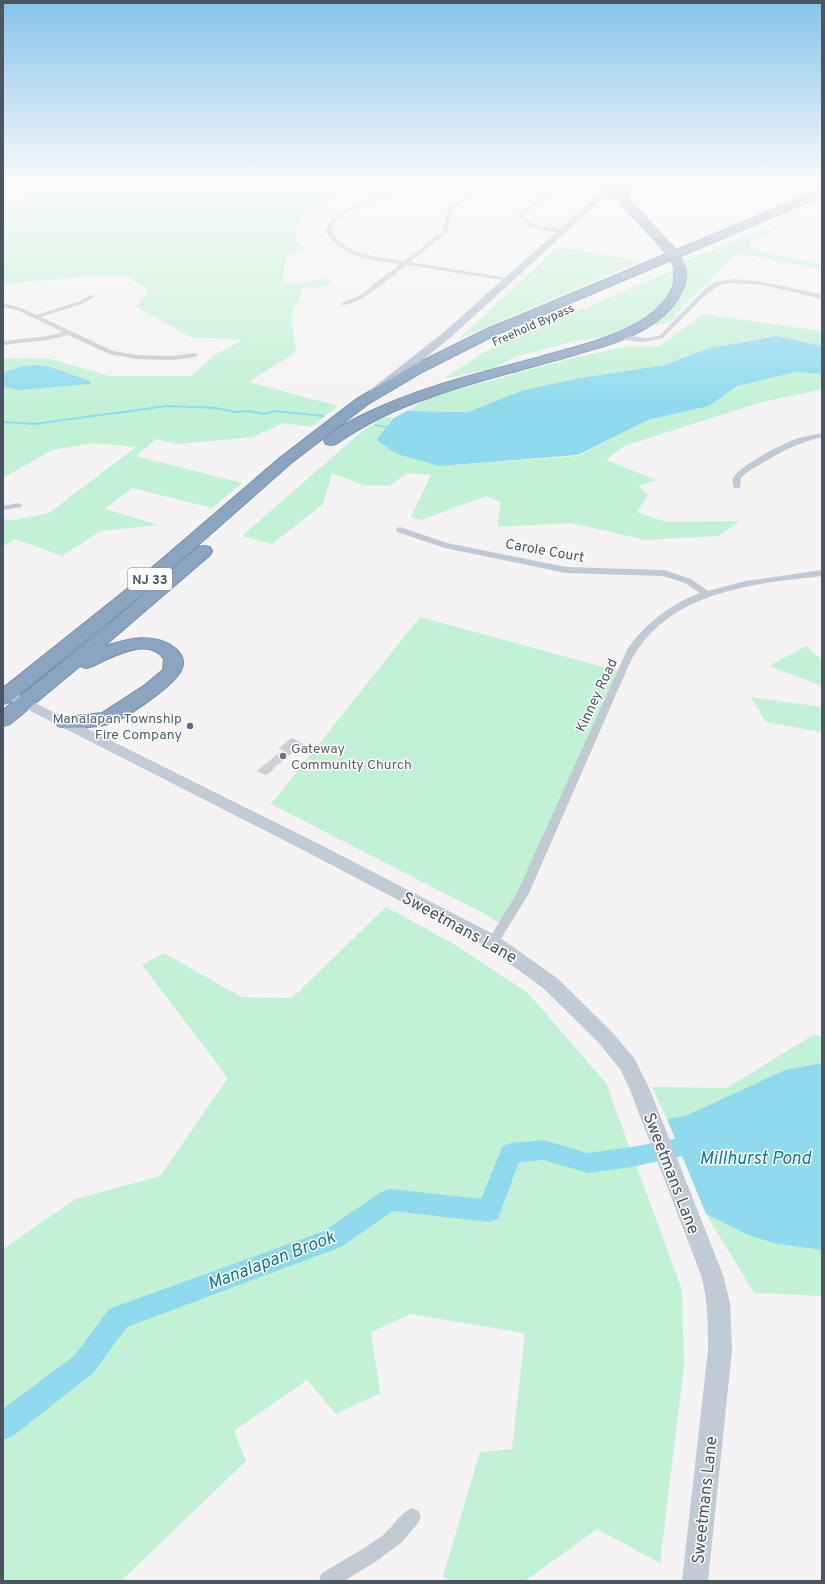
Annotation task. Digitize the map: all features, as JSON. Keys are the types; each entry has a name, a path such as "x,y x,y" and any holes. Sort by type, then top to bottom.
{"highway":[{"name":"Freehold Bypass","path":"363,401 442,356 491,332 666,258"},
{"path":"342,432 374,415 430,392 588,347 619,336 650,320 669,304 679,289 681,280 680,268 675,258"},
{"name":"Freehold Bypass","path":"342,432 421,380 491,343 688,258"},
{"name":"NJ 33","path":"3,720 10,696 312,439 363,401"},
{"name":"NJ 33","path":"10,696 60,674 169,582 284,479 342,432"},
{"path":"60,674 106,652 131,644 147,644 159,647 170,654 174,661 172,671 163,680 109,717 103,719 65,722"}],"main road":[{"path":"363,401 447,335 532,258"}],"street":[{"path":"371,258 508,280"},
{"path":"343,304 361,297 412,258"},
{"path":"619,336 644,340 654,340 661,337 708,288 724,282 751,281 822,297"},
{"path":"35,317 82,302 93,296"},
{"path":"3,305 19,309 111,353 125,356 172,358 195,355"},
{"path":"3,343 48,338 68,332"},
{"path":"737,486 737,478 743,471 782,447 800,440 822,435"},
{"path":"3,508 18,505"},
{"name":"Carole Court","path":"400,530 445,545 566,570 664,573 688,582 707,594"},
{"name":"Kinney Road","path":"493,942 513,911 532,874 622,670 636,644 652,625 663,617 707,594 752,582 822,573"},
{"name":"Sweetmans Lane","path":"10,696 65,722 313,848 493,942 550,984 618,1051 633,1074 712,1275 718,1294 720,1308 720,1350 695,1581"},
{"path":"328,1581 366,1558 396,1536 412,1517"}],"green space":[{"path":"3,258 286,258 282,281 293,284 328,278 332,284 316,289 303,288 291,316 296,352 249,382 338,406 311,427 283,423 253,437 177,444 156,439 136,456 242,483 212,508 132,488 105,509 159,525 100,531 62,556 15,539 3,547 3,519 14,520 49,513 136,447 93,443 52,450 3,478 3,358 51,359 109,376 191,376 215,355 242,340 191,337 137,307 148,290 126,275 82,277 3,284"},
{"path":"546,258 624,258 642,261 458,339"},
{"path":"694,258 732,258 689,300 670,322 648,327 672,307 684,291 687,282 687,273 684,262"},
{"path":"763,258 790,258 822,265 822,269"},
{"path":"673,270 675,278 668,300 641,321 614,336 578,340 514,357 492,369 443,379 488,350"},
{"path":"703,314 822,331 822,346 777,336 751,340 709,348 665,365 580,378 524,390 468,412 407,411 427,398 569,359 627,346 658,347"},
{"path":"796,372 822,374 822,389 758,403 624,446 606,460 656,480 639,486 648,495 637,512 666,522 740,521 719,536 645,540 571,523 497,527 501,502 486,496 421,520 411,517 431,475 407,473 389,486 363,485 332,473 323,504 272,544 242,536 360,433 384,417 394,418 376,440 439,466 578,456 648,420 709,406 737,386"},
{"path":"420,617 622,672 504,926 483,913 271,804"},
{"path":"806,646 822,660 822,686 769,666"},
{"path":"751,697 822,707 822,732 766,722"},
{"path":"386,907 452,943 527,992 606,1083 682,1290 684,1366 660,1563 597,1529 525,1581 450,1581 443,1576 480,1452 512,1449 525,1333 411,1314 371,1332 380,1393 336,1414 307,1380 234,1431 246,1461 121,1581 3,1581 3,1249 76,1199 160,1176 228,1078 142,965 164,953 241,997 292,998"},
{"path":"813,1035 822,1036 822,1063 785,1070 685,1116 667,1119 652,1087 727,1088"},
{"path":"706,1214 748,1235 777,1244 822,1250 822,1296 754,1293"}],"water":[{"path":"777,336 822,346 822,374 796,372 737,386 709,406 648,420 578,455 439,466 397,454 376,440 394,418 407,411 468,412 524,390 580,378 665,365 709,348"},
{"path":"37,365 50,367 90,381 90,384 20,390 3,387 3,372 24,366"},
{"name":"Millhurst Pond","path":"822,1063 822,1250 777,1244 748,1235 706,1214 667,1119 685,1116 785,1070"}],"building":[{"name":"Gateway Community Church","path":"292,738 303,744 266,775 257,771 283,750 279,748"}],"waterway":[{"path":"3,422 34,424 167,406 216,408 236,412 249,411 264,414 274,411 324,416"},
{"path":"375,425 387,427"},
{"name":"Manalapan Brook","path":"3,1426 84,1364 118,1318 332,1239 390,1200 489,1211 511,1153 544,1150 587,1163 632,1157 679,1148"}],"place":[{"name":"Manalapan Township Fire Company","path":"190,726"},
{"name":"Gateway Community Church","path":"283,756"}]}
